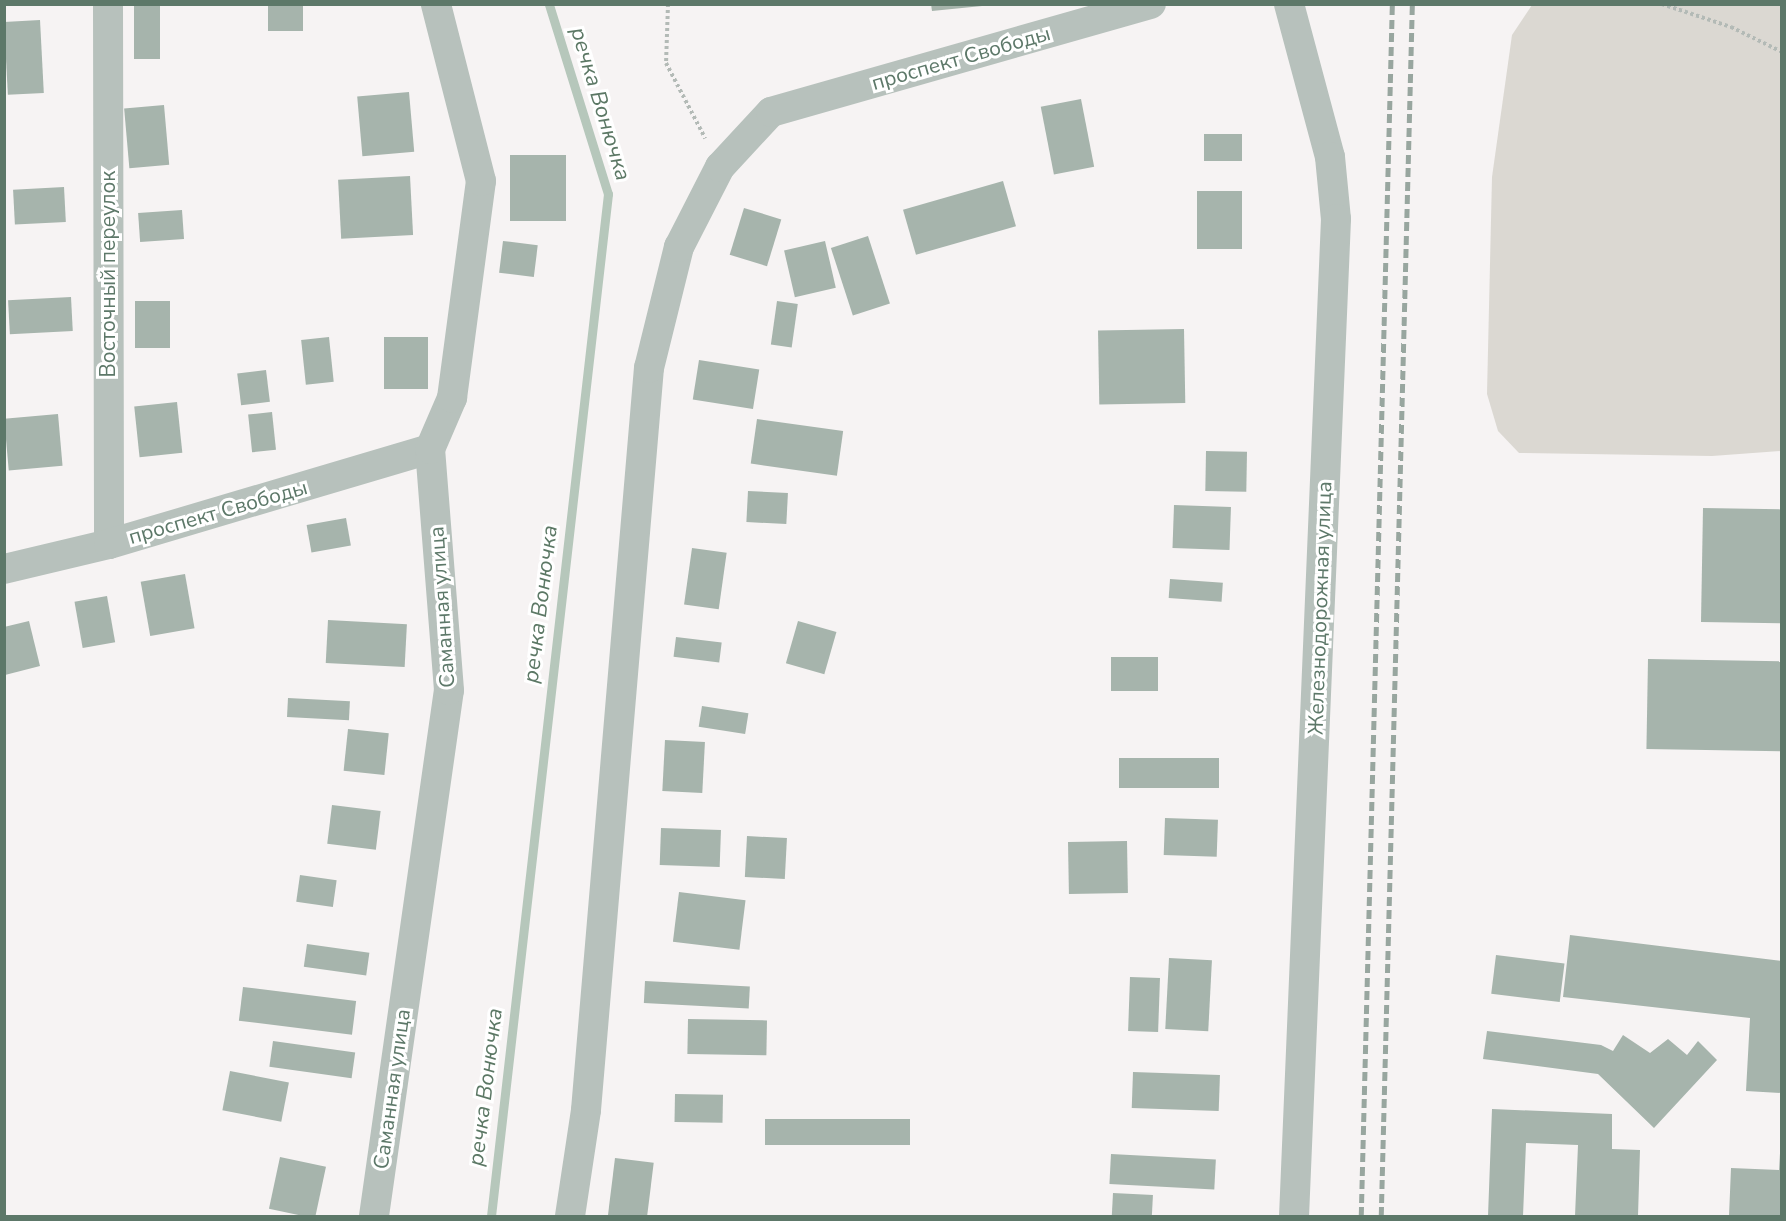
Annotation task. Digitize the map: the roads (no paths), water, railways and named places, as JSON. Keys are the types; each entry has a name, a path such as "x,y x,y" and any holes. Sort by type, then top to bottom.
{"street":[{"name":"Восточный переулок","path":"108,4 109,544"},
{"name":"Саманная улица","path":"374,1216 450,690 430,449 452,398 481,181 436,4"},
{"name":"проспект Свободы","path":"570,1216 586,1110 650,368 679,247 720,167 771,112 1152,4"},
{"name":"Железнодорожная улица","path":"1288,4 1330,157 1336,219 1294,1216"},
{"name":"проспект Свободы","path":"4,569 109,544 430,449"}],"waterway":[{"name":"речка Вонючка","path":"491,1216 608,194 549,4"}],"railway":[{"path":"1361,1216 1392,4"},
{"path":"1381,1216 1412,4"}]}
